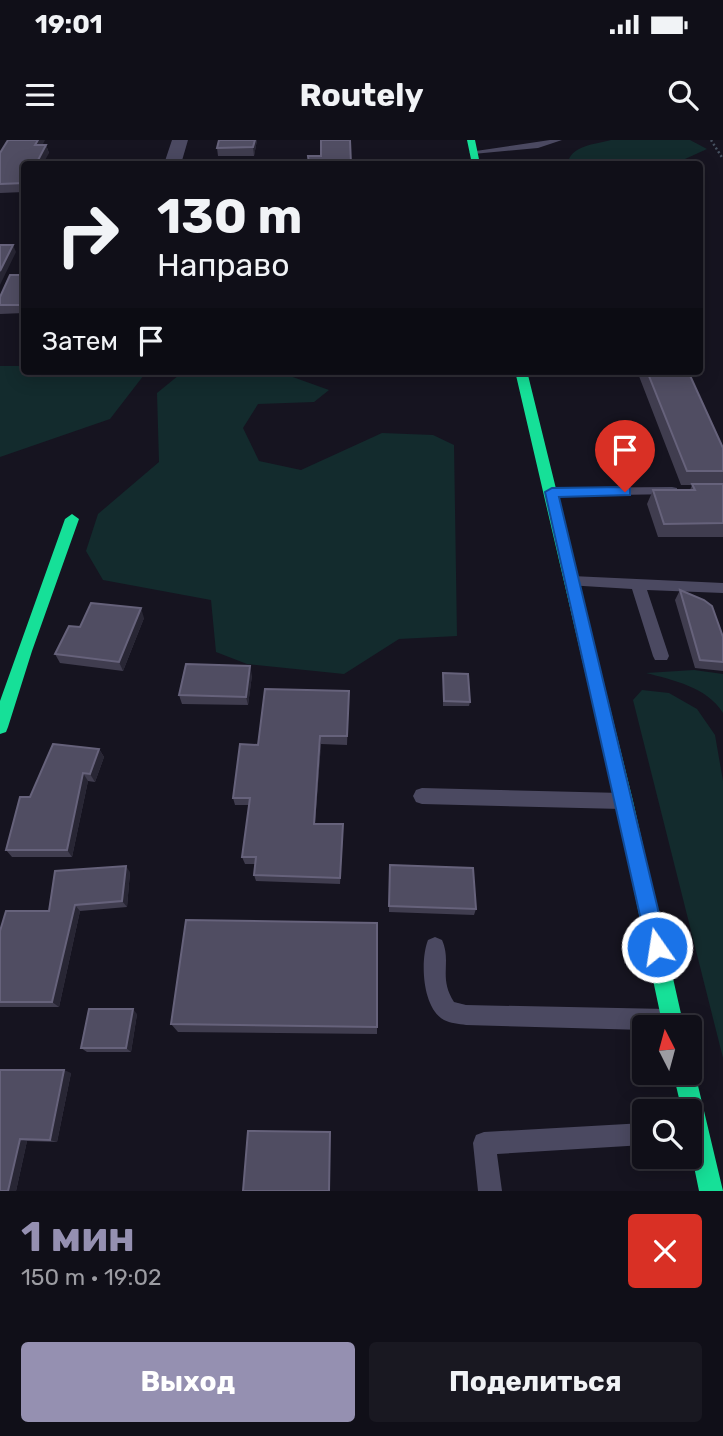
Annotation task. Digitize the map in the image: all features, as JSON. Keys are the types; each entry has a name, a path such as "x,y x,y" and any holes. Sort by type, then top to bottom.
{"main road":[{"path":"522,375 552,492 671,1015"},
{"path":"0,727 24,651 72,519"},
{"path":"702,1159 711,1191"}],"street":[{"path":"174,161 180,140"}],"lane":[{"path":"473,152 538,146 558,140"},
{"path":"552,492 684,491"},
{"path":"572,581 723,588"},
{"path":"637,583 661,656"},
{"path":"422,796 624,802"},
{"path":"435,947 435,991 449,1011 466,1015 632,1022"},
{"path":"490,1191 484,1143 632,1135"}],"path":[{"path":"710,140 723,159"}],"green space":[{"path":"611,140 690,140 707,149 681,161 569,161 573,153"},
{"path":"0,366 21,366 21,375 144,375 110,419 0,457"},
{"path":"179,375 287,375 329,390 314,402 258,404 243,428 259,461 301,470 382,433 433,435 454,445 457,636 399,639 344,674 247,664 216,652 211,600 103,580 86,551 98,514 159,462 157,393"},
{"path":"694,670 723,674 723,713 699,691 646,673"},
{"path":"642,690 669,693 697,709 715,735 723,781 723,1058 633,700"}],"building":[{"path":"8,140 38,140 35,145 46,145 38,161 21,161 21,183 0,184 0,153"},
{"path":"219,140 255,140 253,147 217,148"},
{"path":"321,140 350,140 351,161 309,161 308,156 321,156"},
{"path":"0,245 13,245 0,271"},
{"path":"10,275 21,275 21,305 0,305 0,297"},
{"path":"649,375 690,375 723,448 723,471 687,471"},
{"path":"692,484 723,484 723,523 664,524 653,490 695,490"},
{"path":"680,590 712,606 723,637 723,662 700,660"},
{"path":"91,603 141,608 119,662 55,654 69,626 80,627"},
{"path":"186,664 250,666 246,697 179,695"},
{"path":"443,673 468,674 470,702 444,701"},
{"path":"265,689 349,691 347,736 320,736 314,824 343,824 340,878 254,875 256,857 242,857 250,798 233,798 240,744 258,745"},
{"path":"53,744 99,749 90,774 83,773 67,850 6,850 20,797 30,797"},
{"path":"390,865 473,868 476,909 389,906"},
{"path":"126,866 122,901 75,905 52,1002 0,1002 0,931 6,911 49,911 55,871"},
{"path":"186,920 377,923 377,1027 171,1024"},
{"path":"89,1009 133,1009 126,1048 81,1048"},
{"path":"0,1070 64,1070 50,1140 20,1139 8,1191 0,1191"},
{"path":"248,1131 330,1132 329,1191 243,1191"}],"traffic: fast":[{"path":"471,140 475,161"},
{"path":"522,375 624,801 671,1015"},
{"path":"0,727 24,651 72,519"},
{"path":"687,1085 711,1191"}],"route":[{"path":"625,492 552,492 657,947"}]}
